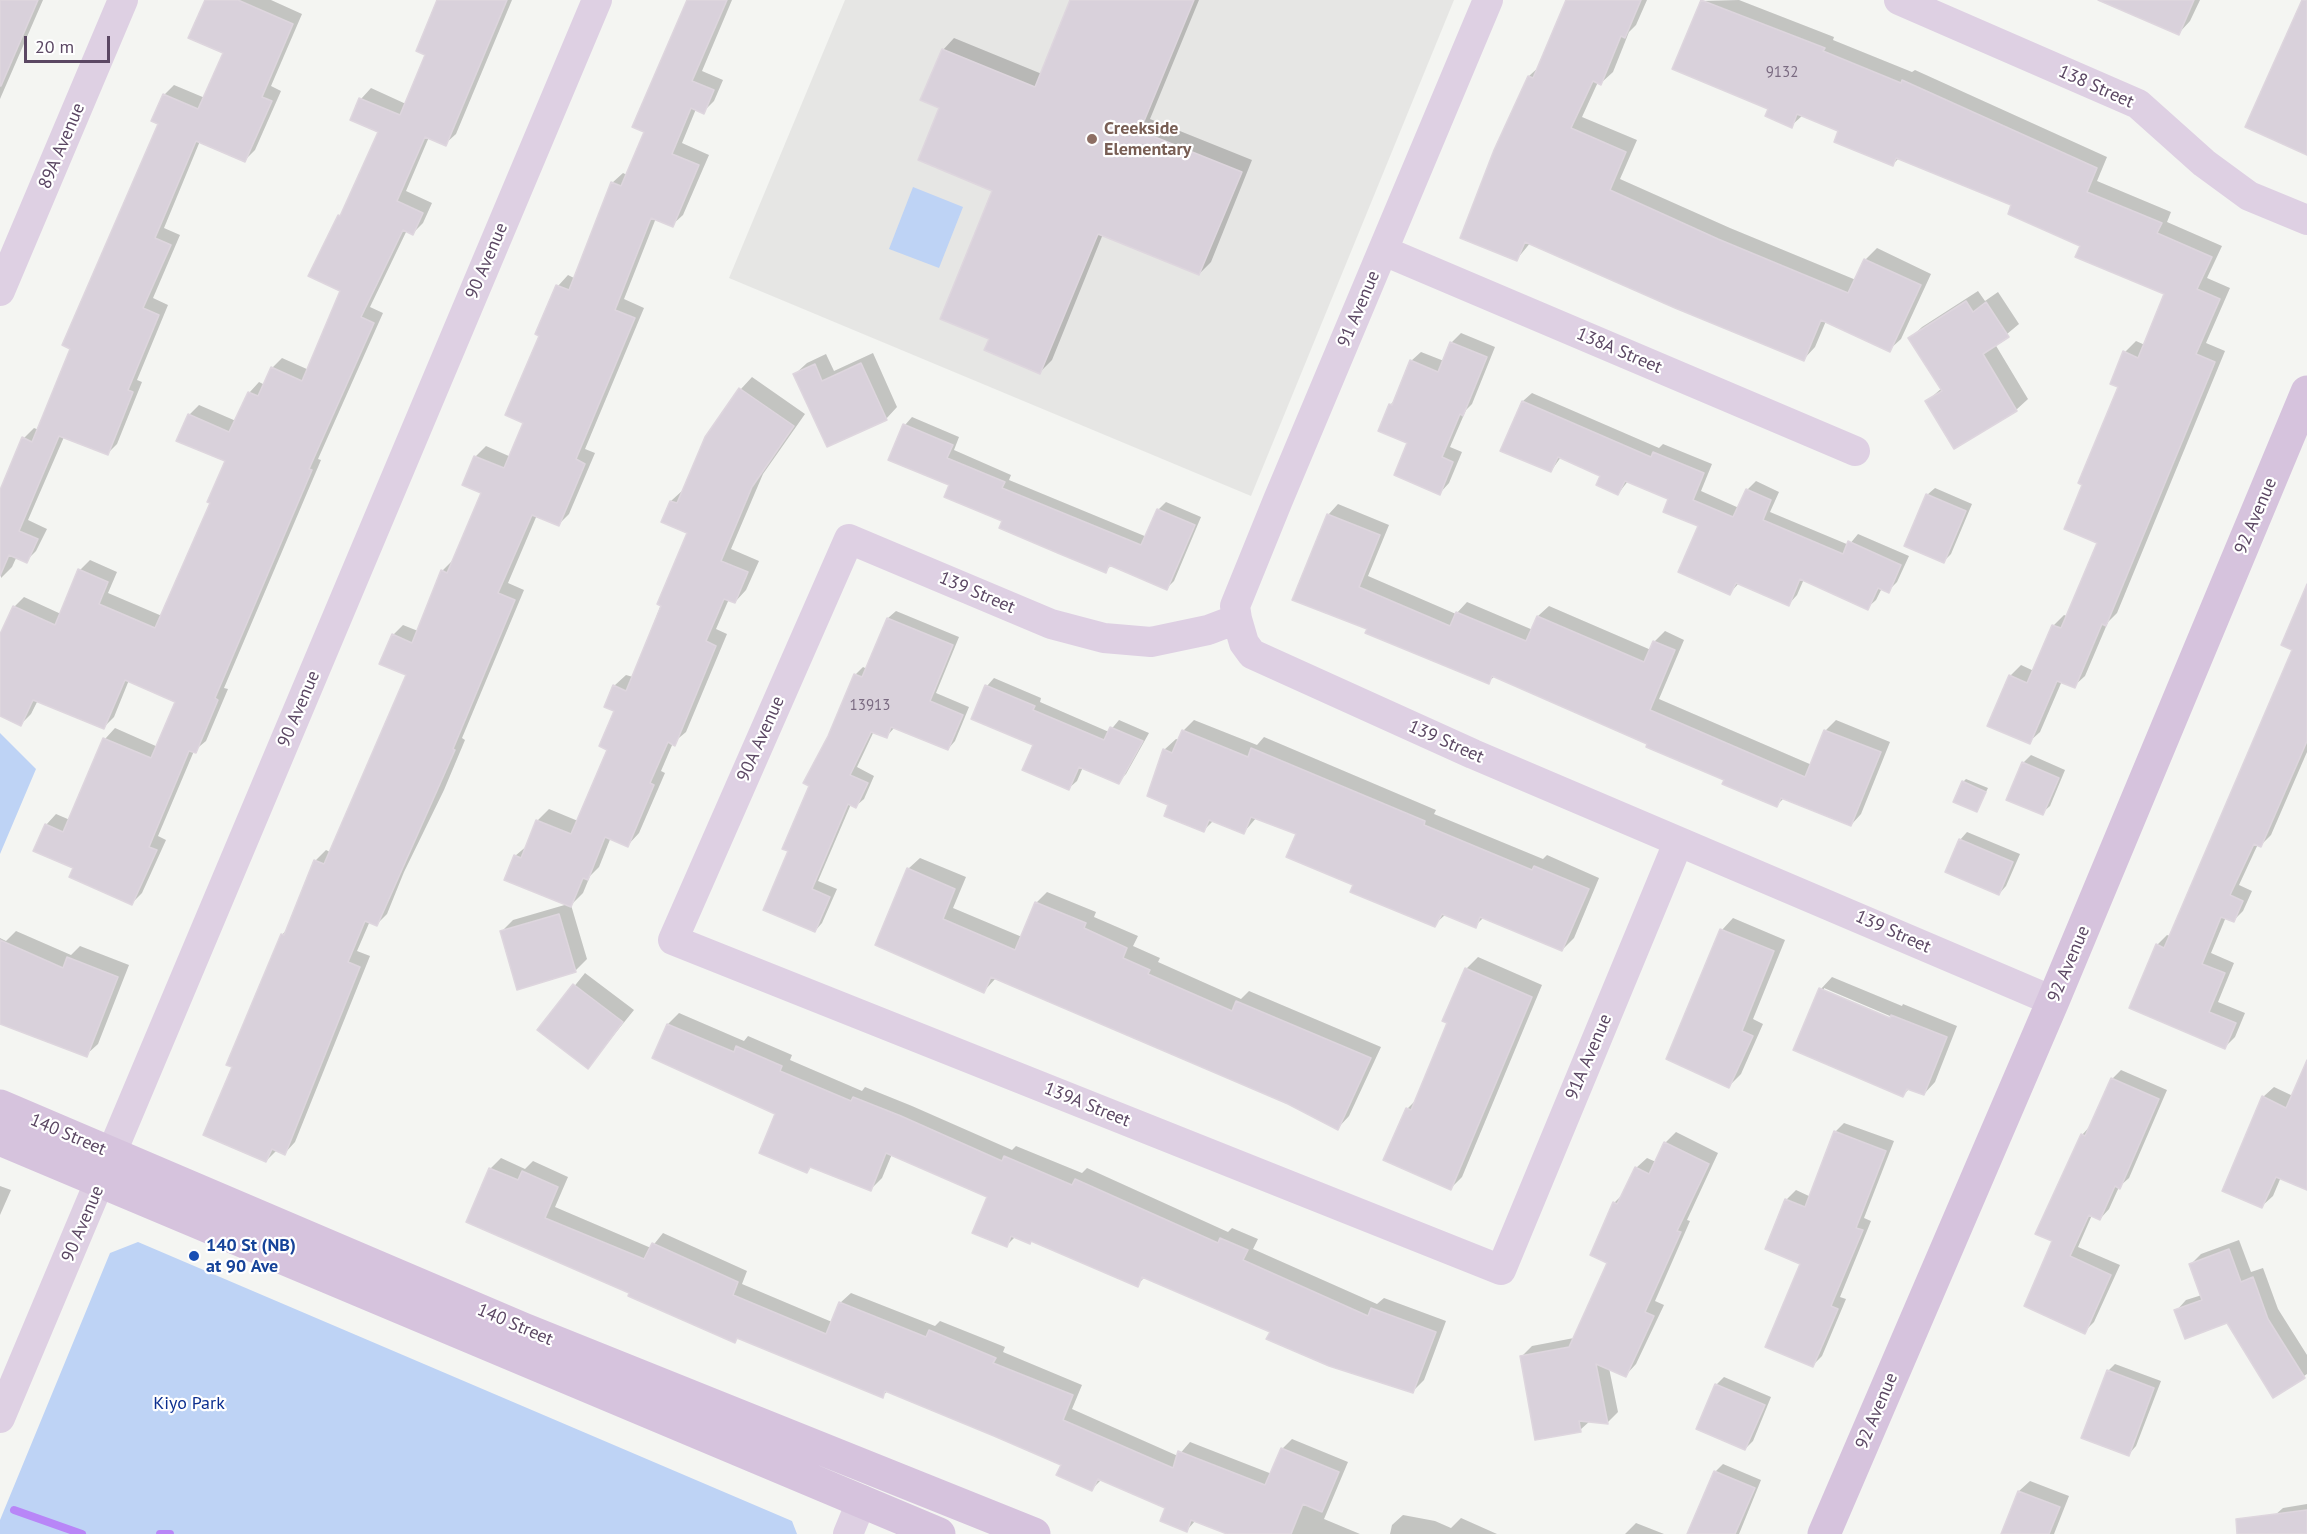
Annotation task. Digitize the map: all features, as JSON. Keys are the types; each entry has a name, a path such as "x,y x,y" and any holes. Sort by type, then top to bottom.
{"main road":[{"name":"92 Avenue","path":"1824,1534 2054,1001 2307,392"},
{"name":"140 Street","path":"0,1106 106,1168 939,1534"},
{"name":"140 Street","path":"0,1139 106,1168 523,1329 1034,1534"},
{"path":"862,1500 870,1488 883,1488 993,1534"}],"street":[{"name":"89A Avenue","path":"0,291 123,0"},
{"name":"90 Avenue","path":"0,1418 597,0"},
{"name":"91 Avenue","path":"1237,620 1235,606 1488,0"},
{"name":"138 Street","path":"1901,0 2138,104 2204,163 2249,196 2307,220"},
{"name":"138A Street","path":"1384,251 1855,451"},
{"name":"139 Street","path":"849,539 1051,624 1104,638 1151,642 1208,630 1237,620 1244,644 1252,654 1678,843 2054,1001"},
{"name":"90A Avenue","path":"674,940 849,539"},
{"name":"91A Avenue","path":"1500,1270 1678,843"},
{"name":"139A Street","path":"674,940 1500,1270"},
{"path":"848,1534 862,1500"}],"shaded area":[{"name":"Creekside Elementary","path":"845,0 1454,0 1251,496 729,278"}],"green space":[{"path":"913,187 963,207 939,268 889,249"},
{"path":"0,733 36,769 0,854"},
{"name":"Kiyo Park","path":"138,1242 792,1521 797,1534 0,1534 0,1520 110,1253"}],"building":[{"path":"0,0 38,0 1,86 0,86"},
{"path":"205,0 238,0 293,24 262,97 272,101 245,162 196,141 155,238 171,245 143,308 159,315 128,390 133,392 108,455 59,436 19,531 38,539 27,563 9,555 0,576 0,490 22,437 32,442 70,349 62,345 158,124 151,121 163,94 198,109 223,53 188,38"},
{"path":"437,0 507,0 446,146 425,137 397,201 423,213 413,235 403,230 361,317 374,323 309,469 312,470 215,698 218,700 196,753 189,751 149,847 157,850 132,905 69,877 73,868 33,851 45,824 63,832 103,738 151,758 175,702 125,680 104,729 33,700 21,726 0,716 0,634 13,606 55,625 78,569 108,582 99,604 155,628 210,503 207,502 225,461 176,441 188,414 229,432 248,392 258,396 271,367 302,381 340,291 308,276 338,215 340,216 378,132 350,120 359,98 400,115 425,55 416,51"},
{"path":"687,0 727,0 692,81 714,90 704,114 691,108 672,154 699,165 673,227 651,218 615,310 635,318 576,459 585,464 559,526 532,515 498,593 515,600 453,749 455,750 377,926 365,921 348,962 360,967 285,1155 272,1149 266,1162 203,1135 232,1067 226,1065 281,934 284,935 314,860 324,864 406,675 379,664 392,634 412,643 441,570 447,573 481,493 462,485 474,456 504,468 523,423 505,415 539,336 535,334 556,285 569,290 611,182 621,186 644,132 632,127"},
{"path":"1070,0 1194,0 1140,131 1242,172 1199,275 1098,234 1040,374 984,350 989,339 940,319 992,191 918,160 939,108 920,100 942,49 1035,87"},
{"path":"1566,0 1641,0 1625,38 1621,36 1601,85 1593,81 1571,128 1626,152 1610,190 1718,239 1848,293 1864,259 1921,285 1890,352 1821,320 1804,361 1675,308 1525,242 1517,261 1460,238 1494,150 1528,76 1533,78"},
{"path":"1701,0 1825,48 1823,51 1901,83 1902,80 2097,168 2087,192 2162,223 2157,233 2212,257 2197,289 2220,299 2196,354 2215,362 2106,626 2102,624 2075,688 2057,681 2030,744 1987,726 2009,675 2027,683 2052,625 2061,628 2097,543 2064,529 2082,485 2078,483 2118,387 2110,384 2123,351 2138,358 2164,294 2075,257 2080,246 2008,214 2011,205 1896,158 1893,166 1834,142 1838,131 1797,114 1792,128 1765,116 1768,109 1672,69"},
{"path":"2098,0 2194,0 2179,35"},
{"path":"2302,0 2307,0 2307,155 2245,127"},
{"path":"1966,301 1973,312 1986,302 2009,337 1983,354 2017,411 1954,449 1925,401 1942,391 1908,338"},
{"path":"1450,342 1487,357 1463,416 1460,414 1442,457 1453,462 1440,495 1394,475 1407,443 1378,431 1389,404 1392,405 1410,360 1438,372"},
{"path":"861,363 887,420 827,447 793,374 815,364 822,381"},
{"path":"739,388 794,426 752,487 721,561 748,572 735,603 724,599 706,641 716,646 675,746 668,742 650,783 654,785 628,847 605,837 588,880 583,878 571,907 504,880 514,855 521,858 536,820 571,834 607,750 599,746 614,711 604,707 613,685 626,691 661,606 657,604 687,533 661,522 670,501 677,503 705,437"},
{"path":"1522,401 1651,457 1653,452 1704,473 1693,500 1733,517 1746,489 1771,500 1763,520 1843,554 1848,541 1901,565 1889,593 1878,588 1868,610 1800,579 1789,606 1736,583 1730,595 1678,572 1698,526 1663,512 1668,499 1625,481 1618,495 1596,485 1600,476 1558,457 1551,472 1500,451"},
{"path":"903,424 953,445 947,458 1005,482 1002,488 1141,545 1157,509 1195,525 1167,590 1109,565 1106,573 1060,554 999,528 1002,521 944,497 949,485 888,460"},
{"path":"1926,494 1966,511 1944,563 1904,546"},
{"path":"1327,514 1380,535 1359,587 1450,626 1456,612 1526,641 1537,616 1644,662 1653,641 1675,650 1650,710 1805,777 1824,730 1881,752 1851,826 1781,798 1777,807 1722,784 1724,780 1646,747 1647,744 1492,676 1489,684 1365,633 1367,629 1292,600"},
{"path":"2307,584 2307,741 2261,847 2254,844 2230,895 2243,901 2234,922 2221,917 2202,964 2225,973 2209,1012 2236,1023 2225,1049 2129,1008 2156,944 2164,948 2292,650 2281,645"},
{"path":"887,618 953,645 930,701 963,715 948,750 891,727 887,738 871,732 850,775 868,783 856,808 848,804 812,889 830,897 815,932 763,910 788,851 782,849 809,786 803,783 828,736 854,674 862,677"},
{"path":"985,685 1035,706 1033,710 1104,740 1110,727 1143,741 1119,784 1079,767 1069,790 1022,770 1033,745 971,719"},
{"path":"1182,730 1248,757 1251,748 1425,821 1424,825 1532,870 1534,866 1589,889 1562,951 1480,917 1476,928 1442,914 1435,927 1350,892 1353,885 1286,857 1296,834 1251,817 1244,834 1209,820 1204,832 1164,816 1168,805 1147,796 1163,749 1172,753"},
{"path":"2022,762 2059,778 2043,815 2006,800"},
{"path":"1962,781 1986,792 1977,812 1953,802"},
{"path":"1959,839 2013,862 1999,895 1945,872"},
{"path":"907,868 955,889 943,919 1015,950 1035,902 1086,923 1084,928 1127,948 1123,958 1150,970 1148,974 1232,1011 1236,1001 1371,1058 1338,1130 1288,1104 991,977 984,993 875,945"},
{"path":"559,914 576,972 517,990 500,931"},
{"path":"1720,929 1774,951 1742,1031 1753,1036 1729,1088 1666,1059"},
{"path":"0,940 63,968 67,957 118,977 87,1057 0,1024"},
{"path":"1465,968 1532,997 1451,1190 1383,1160 1406,1108 1411,1110 1447,1023 1442,1021"},
{"path":"573,984 623,1022 588,1069 537,1030"},
{"path":"1819,988 1890,1018 1891,1015 1947,1037 1924,1095 1907,1089 1903,1097 1793,1050"},
{"path":"667,1024 734,1052 736,1046 782,1066 780,1071 851,1101 853,1097 901,1116 1002,1161 1004,1156 1072,1185 1075,1179 1218,1243 1220,1238 1248,1250 1243,1260 1368,1316 1371,1308 1436,1332 1413,1393 1329,1366 1266,1339 1270,1332 1142,1277 1138,1287 1031,1241 1030,1244 1011,1236 1007,1247 972,1233 987,1197 886,1153 871,1191 810,1167 807,1173 759,1153 775,1114 652,1058"},
{"path":"2307,1060 2307,1190 2276,1177 2262,1208 2222,1191 2262,1096 2286,1108"},
{"path":"2111,1078 2159,1099 2120,1189 2115,1186 2100,1220 2089,1215 2070,1256 2111,1275 2085,1334 2024,1306 2052,1241 2035,1234 2081,1134 2085,1136"},
{"path":"1834,1131 1886,1151 1856,1228 1863,1230 1831,1306 1838,1309 1813,1367 1765,1347 1800,1264 1765,1249 1785,1199 1805,1207"},
{"path":"1664,1142 1709,1164 1677,1231 1681,1232 1645,1312 1654,1316 1626,1377 1596,1364 1608,1424 1579,1421 1581,1432 1535,1440 1520,1356 1569,1347 1607,1263 1590,1255 1613,1202 1617,1204 1635,1167 1649,1174"},
{"path":"489,1168 518,1180 522,1171 558,1187 545,1218 644,1259 652,1243 738,1282 733,1295 826,1334 839,1302 926,1337 929,1330 996,1358 993,1363 1073,1395 1063,1420 1173,1468 1178,1451 1265,1485 1281,1448 1339,1472 1322,1512 1303,1504 1291,1534 1227,1534 1191,1520 1187,1532 1160,1521 1165,1508 1098,1479 1092,1491 1056,1475 1061,1465 994,1436 885,1391 883,1398 737,1338 735,1343 628,1296 629,1293 466,1222"},
{"path":"2229,1249 2241,1282 2253,1277 2268,1319 2305,1378 2273,1398 2227,1323 2185,1339 2174,1310 2202,1300 2189,1264"},
{"path":"2107,1370 2154,1388 2129,1456 2081,1438"},
{"path":"1715,1384 1765,1405 1745,1450 1696,1429"},
{"path":"1714,1471 1755,1488 1735,1534 1687,1534"},
{"path":"2018,1491 2060,1507 2049,1534 2001,1534"},
{"path":"2307,1510 2307,1534 2237,1534 2236,1519"}],"waterway":[{"path":"14,1510 82,1534"},
{"path":"160,1534 170,1534"}],"place":[{"name":"Creekside Elementary","path":"1092,139"},
{"name":"140 St (NB) at 90 Ave","path":"194,1256"}]}
